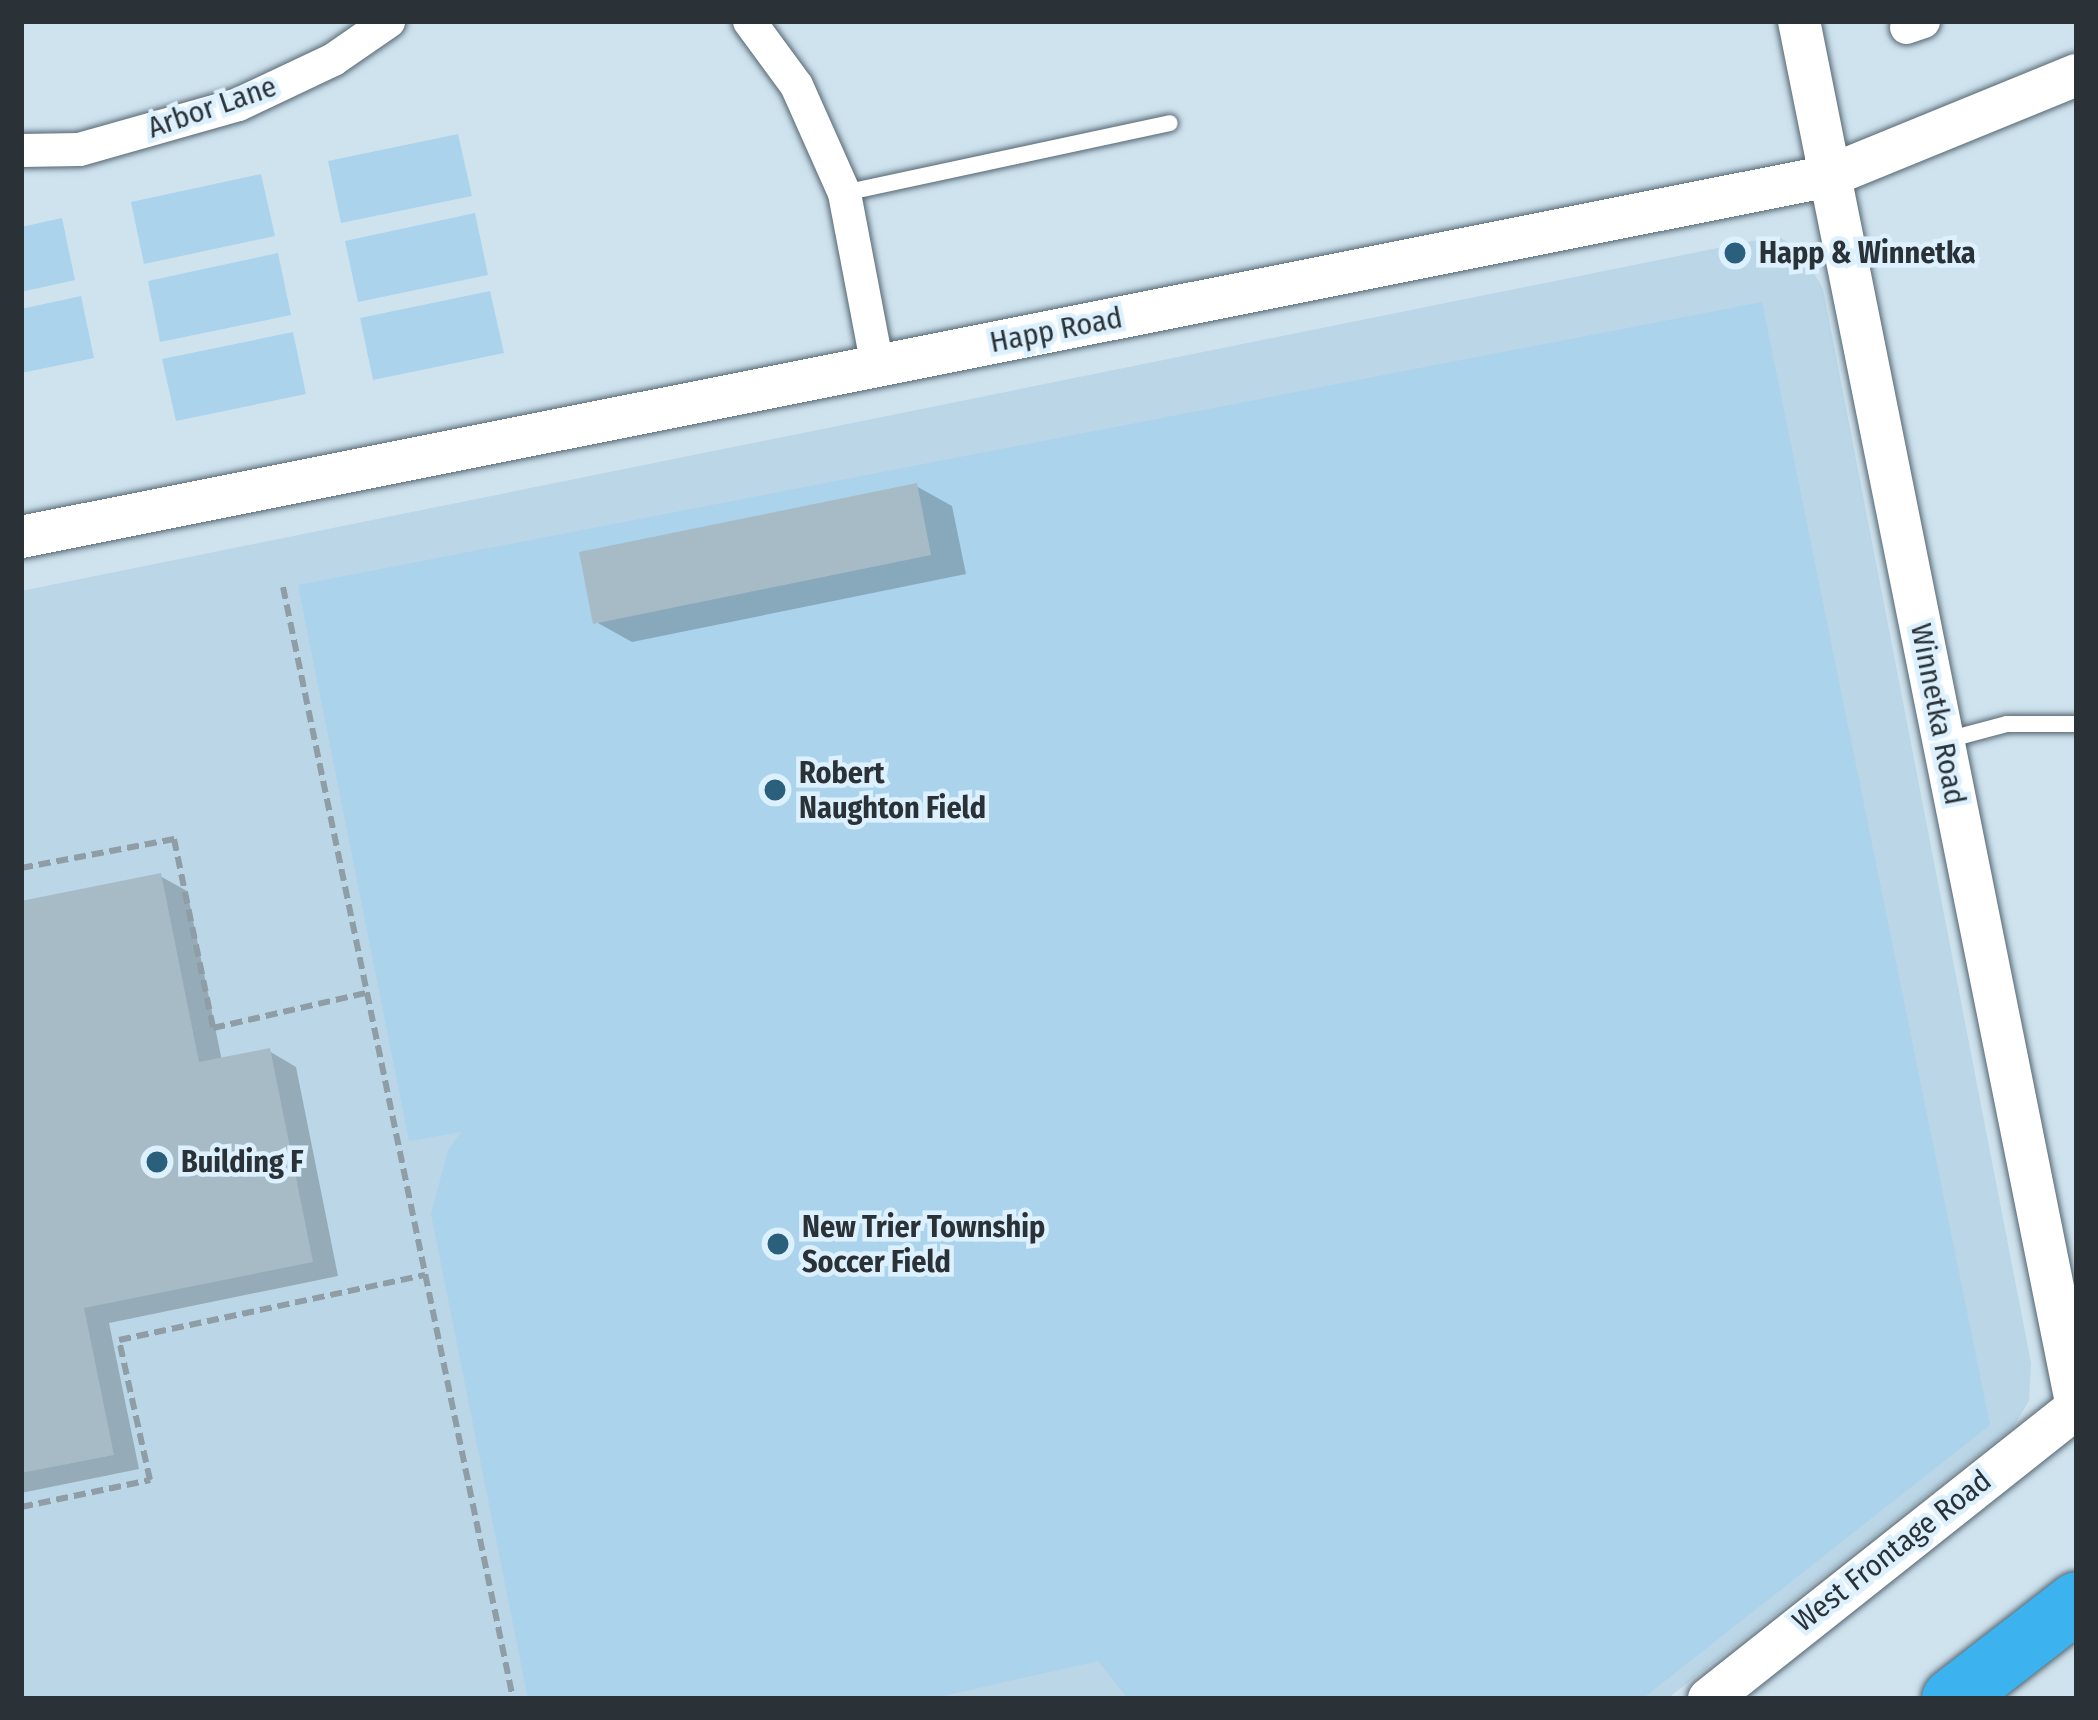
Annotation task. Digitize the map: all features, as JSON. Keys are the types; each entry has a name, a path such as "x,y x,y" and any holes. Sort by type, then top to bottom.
{"highway":[{"path":"1952,1699 2077,1602"}],"street":[{"name":"Arbor Lane","path":"21,150 79,149 238,104 333,59 388,21"},
{"path":"748,21 796,85 844,193 878,366"},
{"name":"Winnetka Road","path":"1799,21 2077,1407"},
{"name":"Happ Road","path":"21,537 1829,176 2077,75"},
{"name":"West Frontage Road","path":"1709,1699 2077,1407"}],"lane":[{"path":"844,193 1170,124"},
{"path":"1943,741 2007,724 2077,724"}],"path":[{"path":"283,587 513,1699"},
{"path":"21,868 174,839 213,1028 366,993"},
{"path":"21,1507 150,1480 119,1340 425,1276"}],"shaded area":[{"path":"458,134 472,196 341,223 328,161"},
{"path":"261,174 275,236 144,264 131,202"},
{"path":"475,213 488,275 358,302 345,241"},
{"path":"62,218 75,280 21,292 21,227"},
{"path":"1777,236 1801,250 1823,289 2031,1363 2029,1401 2013,1427 1667,1699 21,1699 21,591"},
{"path":"278,253 291,315 160,342 148,281"},
{"path":"490,291 504,353 373,380 360,318"},
{"path":"81,296 94,358 21,373 21,309"},
{"path":"1762,302 1990,1425 1642,1699 1128,1699 1098,1661 930,1699 528,1699 431,1214 448,1150 461,1132 409,1141 298,585"},
{"path":"293,332 306,394 176,421 162,359"}],"building":[{"path":"917,483 931,555 593,624 579,552"},
{"name":"Building F","path":"161,873 199,1062 270,1048 313,1262 84,1308 114,1455 21,1473 21,901"}],"place":[{"name":"Happ & Winnetka","path":"1735,253"},
{"name":"Robert Naughton Field","path":"775,790"},
{"name":"Building F","path":"157,1162"},
{"name":"New Trier Township Soccer Field","path":"778,1244"}]}
